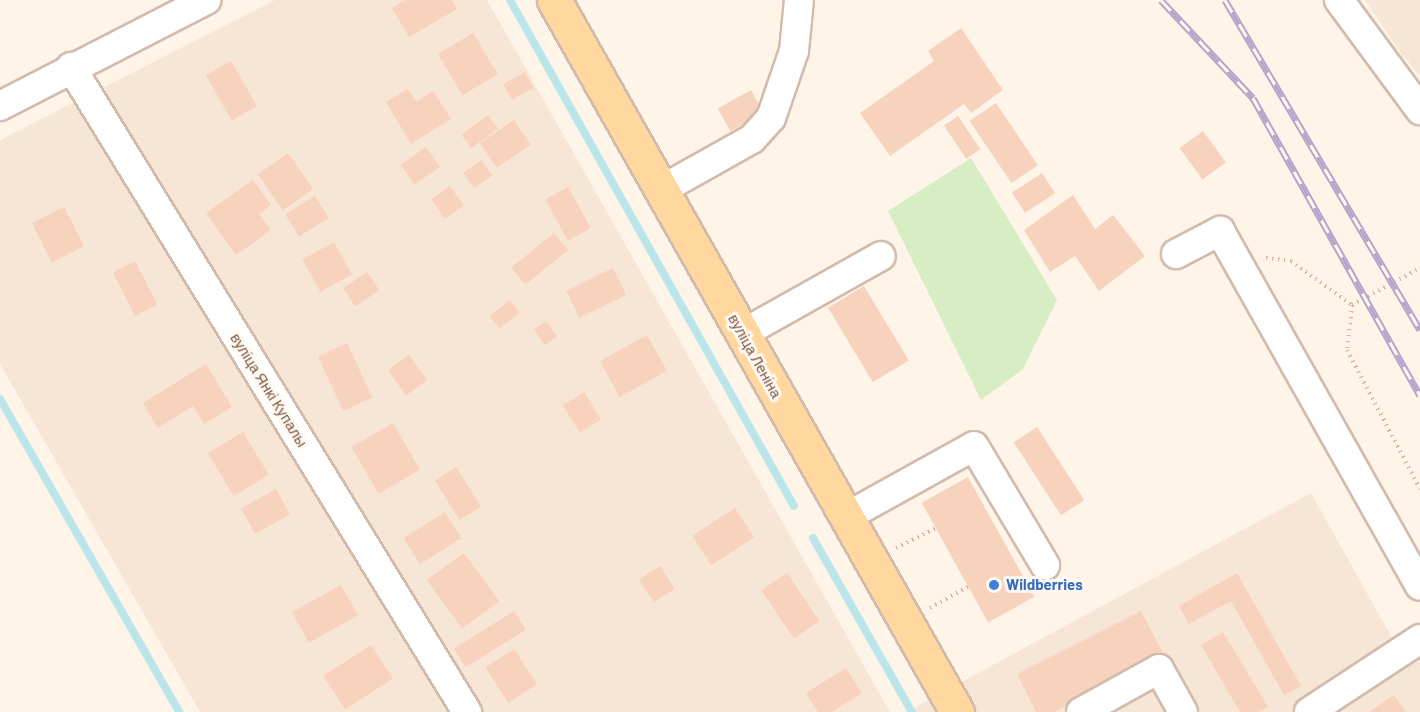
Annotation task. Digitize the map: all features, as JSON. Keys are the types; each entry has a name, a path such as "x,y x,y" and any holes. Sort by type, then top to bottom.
{"main road":[{"name":"вуліца Леніна","path":"554,0 957,712"}],"street":[{"path":"0,106 71,67 206,0"},
{"path":"661,190 752,139 771,118 794,51 800,0"},
{"path":"1339,0 1420,110"},
{"name":"вуліца Янкі Купалы","path":"71,67 467,712"},
{"path":"1176,254 1220,231 1420,586"},
{"path":"742,334 881,256"},
{"path":"846,517 974,446 1045,565"},
{"path":"1309,712 1420,639"},
{"path":"1081,712 1159,669 1183,712"}],"path":[{"path":"1232,254 1291,261 1352,305"},
{"path":"1352,305 1420,268"},
{"path":"1352,305 1347,350 1420,489"},
{"path":"896,549 936,528"},
{"path":"930,608 969,586"}],"shaded area":[{"path":"275,0 487,0 890,712 200,712 0,364 0,140"},
{"path":"1365,0 1420,0 1420,76 1400,52"},
{"path":"1311,493 1391,636 1420,645 1420,712 906,712"}],"green space":[{"path":"971,158 1057,300 1023,369 981,400 888,211"}],"building":[{"path":"405,0 452,0 457,9 409,37 392,8"},
{"path":"961,28 1003,90 971,113 964,104 890,156 860,113 934,61 928,51"},
{"path":"473,33 498,74 463,95 438,54"},
{"path":"231,61 257,106 232,121 206,76"},
{"path":"525,72 534,88 512,100 503,84"},
{"path":"408,89 416,102 433,91 451,119 411,144 386,102"},
{"path":"751,90 764,113 730,131 718,108"},
{"path":"996,103 1038,165 1011,183 969,121"},
{"path":"488,115 498,129 471,148 461,134"},
{"path":"958,116 980,149 966,159 944,126"},
{"path":"514,120 531,145 497,168 480,143"},
{"path":"1203,131 1226,163 1202,180 1180,148"},
{"path":"426,147 440,167 414,184 401,165"},
{"path":"288,153 313,189 283,210 258,174"},
{"path":"481,160 492,175 474,188 463,173"},
{"path":"1042,173 1055,193 1025,213 1012,193"},
{"path":"253,180 271,205 259,214 271,230 236,255 206,213"},
{"path":"450,186 464,206 445,219 431,199"},
{"path":"568,187 591,228 568,241 545,200"},
{"path":"1073,195 1095,229 1113,215 1145,256 1099,291 1075,256 1050,272 1024,230"},
{"path":"315,196 329,218 299,237 285,215"},
{"path":"64,207 84,246 52,263 32,223"},
{"path":"554,233 568,250 525,285 511,268"},
{"path":"334,242 352,274 320,292 303,259"},
{"path":"135,261 157,305 135,316 113,272"},
{"path":"613,268 626,295 579,318 566,291"},
{"path":"367,272 379,290 355,306 343,288"},
{"path":"864,286 909,361 873,382 828,308"},
{"path":"510,300 520,313 499,329 490,316"},
{"path":"546,321 557,337 545,345 534,330"},
{"path":"647,335 667,371 620,397 600,361"},
{"path":"347,343 372,397 343,411 318,357"},
{"path":"409,355 427,380 406,395 388,370"},
{"path":"206,364 232,407 204,424 193,406 158,428 143,403"},
{"path":"584,392 601,419 580,432 563,405"},
{"path":"393,423 420,470 378,494 351,447"},
{"path":"1037,427 1084,500 1061,515 1014,442"},
{"path":"243,432 269,475 234,496 208,453"},
{"path":"456,467 481,507 460,520 435,480"},
{"path":"968,477 1034,597 988,623 922,503"},
{"path":"276,489 290,514 255,534 241,508"},
{"path":"735,508 754,537 711,565 692,536"},
{"path":"445,512 461,538 420,564 403,538"},
{"path":"464,553 499,602 462,629 427,580"},
{"path":"660,566 675,589 654,602 639,580"},
{"path":"787,573 819,621 794,638 761,590"},
{"path":"1237,573 1301,686 1284,695 1231,601 1189,624 1179,606"},
{"path":"341,585 358,616 309,643 292,612"},
{"path":"514,611 526,630 465,667 454,649"},
{"path":"1141,611 1164,655 1054,712 1036,712 1017,674"},
{"path":"1223,632 1268,707 1258,712 1240,712 1201,645"},
{"path":"371,645 393,679 345,710 323,676"},
{"path":"514,649 537,684 508,703 485,668"},
{"path":"846,668 862,693 832,712 818,712 806,693"},
{"path":"1394,695 1406,712 1369,712"}],"waterway":[{"path":"510,0 794,506"},
{"path":"0,399 179,712"},
{"path":"813,538 912,712"}],"railway":[{"path":"1161,0 1253,98 1420,395"},
{"path":"1225,0 1420,330"}],"place":[{"name":"Wildberries","path":"994,585"}]}
